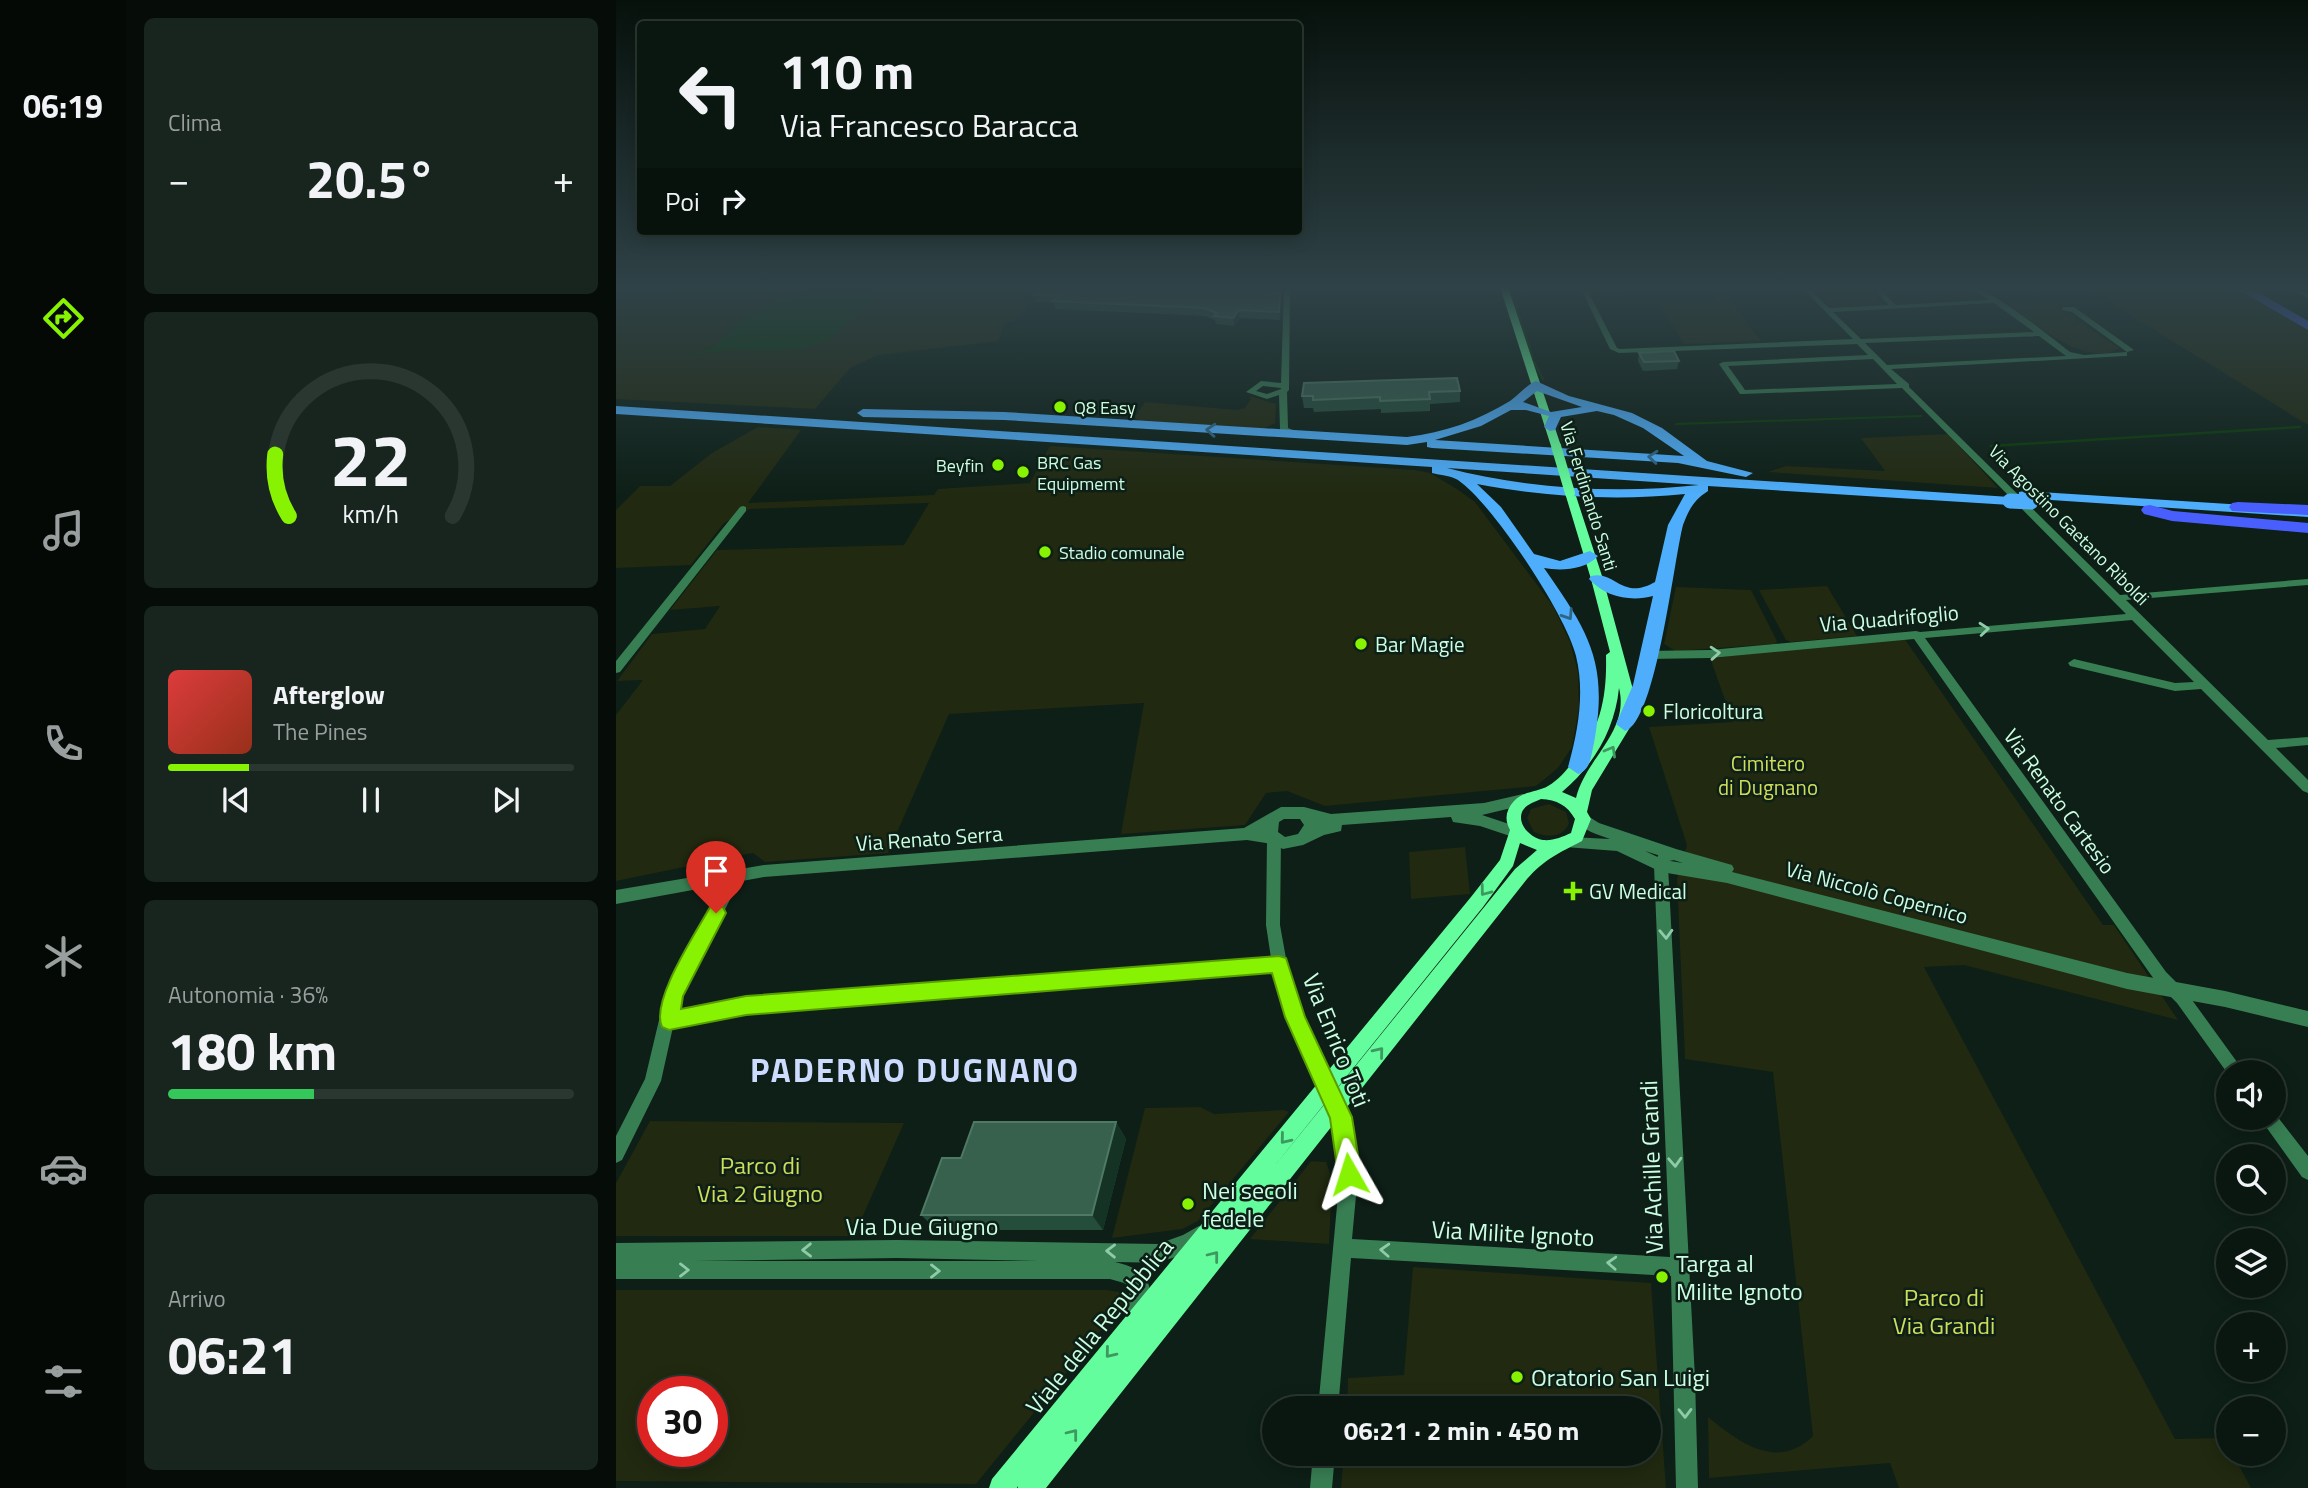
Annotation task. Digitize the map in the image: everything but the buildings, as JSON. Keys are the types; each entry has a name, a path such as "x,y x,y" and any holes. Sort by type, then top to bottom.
{"highway":[{"path":"1352,439 1420,440 1452,434 1504,407 1536,385 1548,394 1591,403 1640,421 1667,436 1702,463"},
{"path":"637,405 653,403 807,412 1004,416 1591,452 1702,463 1744,472 1842,483"},
{"path":"616,404 1842,483 2150,510 2308,520"},
{"path":"1504,407 1527,406 1545,413"},
{"path":"616,410 1783,486 2308,512"},
{"path":"1550,427 1556,414 1574,410 1599,410 1628,420 1637,431 1635,439 1614,450 1591,452"},
{"path":"1484,418 1479,430 1487,439 1528,448"},
{"path":"1388,460 1438,470 1464,480 1564,490"},
{"path":"1464,480 1496,510 1573,622 1586,655 1590,706 1578,767"},
{"path":"1496,510 1511,493 1526,489 1654,493 1706,487 1772,489 1783,486"},
{"path":"1625,724 1636,704 1658,616 1674,528 1690,496 1706,487"},
{"path":"1615,492 1658,502 1670,513 1674,528"},
{"path":"2150,510 2172,516 2308,528"},
{"path":"1530,558 1557,566 1568,566 1590,556"},
{"path":"1597,579 1618,593 1634,596 1649,594 1662,585"}],"main road":[{"name":"Via Ferdinando Santi","path":"1527,356 1556,446 1564,490 1597,579 1611,636"},
{"path":"1611,636 1627,687 1625,724 1585,790 1581,831 1561,845 1534,845 1516,832 1513,816 1523,800 1556,789 1578,767 1601,737 1611,710 1614,684 1611,636"},
{"path":"1547,794 1565,798 1581,815"},
{"name":"Viale della Repubblica","path":"1030,1488 1332,1096 1504,867 1516,832"},
{"name":"Viale della Repubblica","path":"1001,1488 1219,1220 1332,1096 1521,873 1561,845"}],"street":[{"path":"1285,356 1282,424 1284,429 1298,435"},
{"path":"1887,367 2093,356"},
{"path":"1723,364 1876,357"},
{"name":"Via Agostino Gaetano Riboldi","path":"1876,357 2308,788"},
{"path":"1723,364 1743,392 1906,386"},
{"path":"1282,406 1267,397 1254,395 1250,390 1257,384 1271,382 1284,375"},
{"path":"1271,382 1283,389"},
{"path":"1267,397 1283,389"},
{"path":"1250,432 1282,424"},
{"path":"616,669 743,509"},
{"path":"2117,598 2308,582"},
{"name":"Via Quadrifoglio","path":"1647,655 1710,653 2135,616"},
{"name":"Via Renato Cartesio","path":"1916,634 2161,977 2227,1060"},
{"path":"2074,663 2175,687 2204,685"},
{"path":"2264,745 2308,741"},
{"path":"1290,844 1272,833 1288,811 1299,811 1308,816 1331,820 1484,809 1523,800"},
{"name":"Via Niccolò Copernico","path":"1581,815 1594,827 1668,861"},
{"path":"1308,816 1312,825 1308,835"},
{"path":"1274,858 1290,844 1331,827 1463,818 1480,820 1516,832"},
{"name":"Via Renato Serra","path":"616,897 736,874 1272,833"},
{"name":"Via Enrico Toti","path":"1272,833 1273,913 1279,964 1295,1017 1332,1096 1345,1132 1349,1174 1329,1396"},
{"name":"Via Niccolò Copernico","path":"1561,845 1619,845 1727,877 2127,981 2225,999 2308,1020"},
{"name":"Via Achille Grandi","path":"1668,861 1687,1488"},
{"path":"616,1154 653,1081 673,995 736,874"},
{"path":"669,1021 746,1006 1279,964"},
{"name":"Via Niccolò Copernico","path":"2174,990 2308,1027"},
{"path":"2279,1130 2308,1171"},
{"name":"Via Due Giugno","path":"616,1252 911,1249 1158,1253 1188,1242 1219,1220"},
{"name":"Via Milite Ignoto","path":"1343,1248 1680,1267"},
{"name":"Via Due Giugno","path":"616,1270 1110,1270 1134,1275 1138,1280 1141,1294 1134,1323"},
{"path":"1321,1488 1323,1466"}],"green space":[{"path":"616,356 875,356 850,368 815,409 616,399"},
{"path":"2197,356 2308,356 2308,425"},
{"path":"1249,396 1276,404 1275,423 1263,429 1139,421 1135,417 1145,402 1238,410 1245,408 1251,399"},
{"path":"758,427 801,430 748,503 934,495 938,489 1030,483 1050,446 1430,473 1475,502 1553,606 1570,642 1578,672 1579,708 1572,747 1558,768 1536,786 1325,806 1287,791 1266,793 1245,825 1121,834 1144,703 949,714 888,853 765,862 753,853 616,881 616,715 643,680 617,681 652,634 705,629 720,606 670,610 717,550 904,545 929,503 750,509 724,523 691,565 616,568 616,510 640,486 670,486 712,453"},
{"path":"1948,434 1998,488 1768,472 1786,466 1885,471 1861,438"},
{"path":"1827,586 1857,636 1791,642 1786,640 1759,590"},
{"path":"1676,587 1751,590 1777,641 1775,644 1675,651 1664,644"},
{"name":"Parco di Via Grandi","path":"1904,638 2103,925 2114,925 2178,1020 1964,965 1924,967 2175,1439 2216,1438 2216,1466 2239,1466 2251,1488 1899,1488 1890,1463 1709,1478 1708,1417 1746,1444 1772,1452 1799,1446 1813,1436 1773,1072 1685,1059 1677,879 1687,845 1649,727 1733,722 1710,658"},
{"path":"1549,804 1566,812 1569,823 1559,834 1545,835 1534,832 1527,818 1531,809"},
{"path":"1465,847 1470,894 1411,899 1409,852"},
{"path":"1200,1107 1214,1114 1284,1110 1289,1112 1198,1221 1182,1229 1112,1238 1145,1108"},
{"name":"Parco di Via 2 Giugno","path":"650,1121 904,1123 854,1236 616,1236 616,1183"},
{"path":"1311,1161 1326,1162 1332,1178 1329,1244 1250,1239"},
{"name":"Oratorio San Luigi","path":"1413,1267 1651,1283 1659,1396 1347,1396 1348,1378 1404,1375"},
{"path":"616,1290 1120,1292 1124,1302 976,1484 616,1481"},
{"name":"Oratorio San Luigi","path":"1661,1420 1666,1488 1341,1488 1343,1466 1661,1466"}],"waterway":[{"path":"1534,362 1543,379"},
{"path":"1676,424 1921,416"},
{"path":"1991,446 2300,427"}],"place":[{"name":"Q8 Easy","path":"1060,407"},
{"name":"Beyfin","path":"998,465"},
{"name":"BRC Gas Equipmemt","path":"1023,472"},
{"name":"Stadio comunale","path":"1045,552"},
{"name":"Bar Magie","path":"1361,644"},
{"name":"Floricoltura","path":"1649,711"},
{"name":"GV Medical","path":"1573,891"},
{"name":"Nei secoli fedele","path":"1188,1204"},
{"name":"Targa al Milite Ignoto","path":"1662,1277"},
{"name":"Oratorio San Luigi","path":"1517,1377"}],"district":[{"name":"PADERNO DUGNANO","path":"915,1070"}],"route":[{"path":"716,913 673,995 669,1021 746,1006 1279,964 1295,1017 1341,1117 1349,1174"}],"park label":[{"name":"Cimitero di Dugnano","path":"1768,775"}]}
